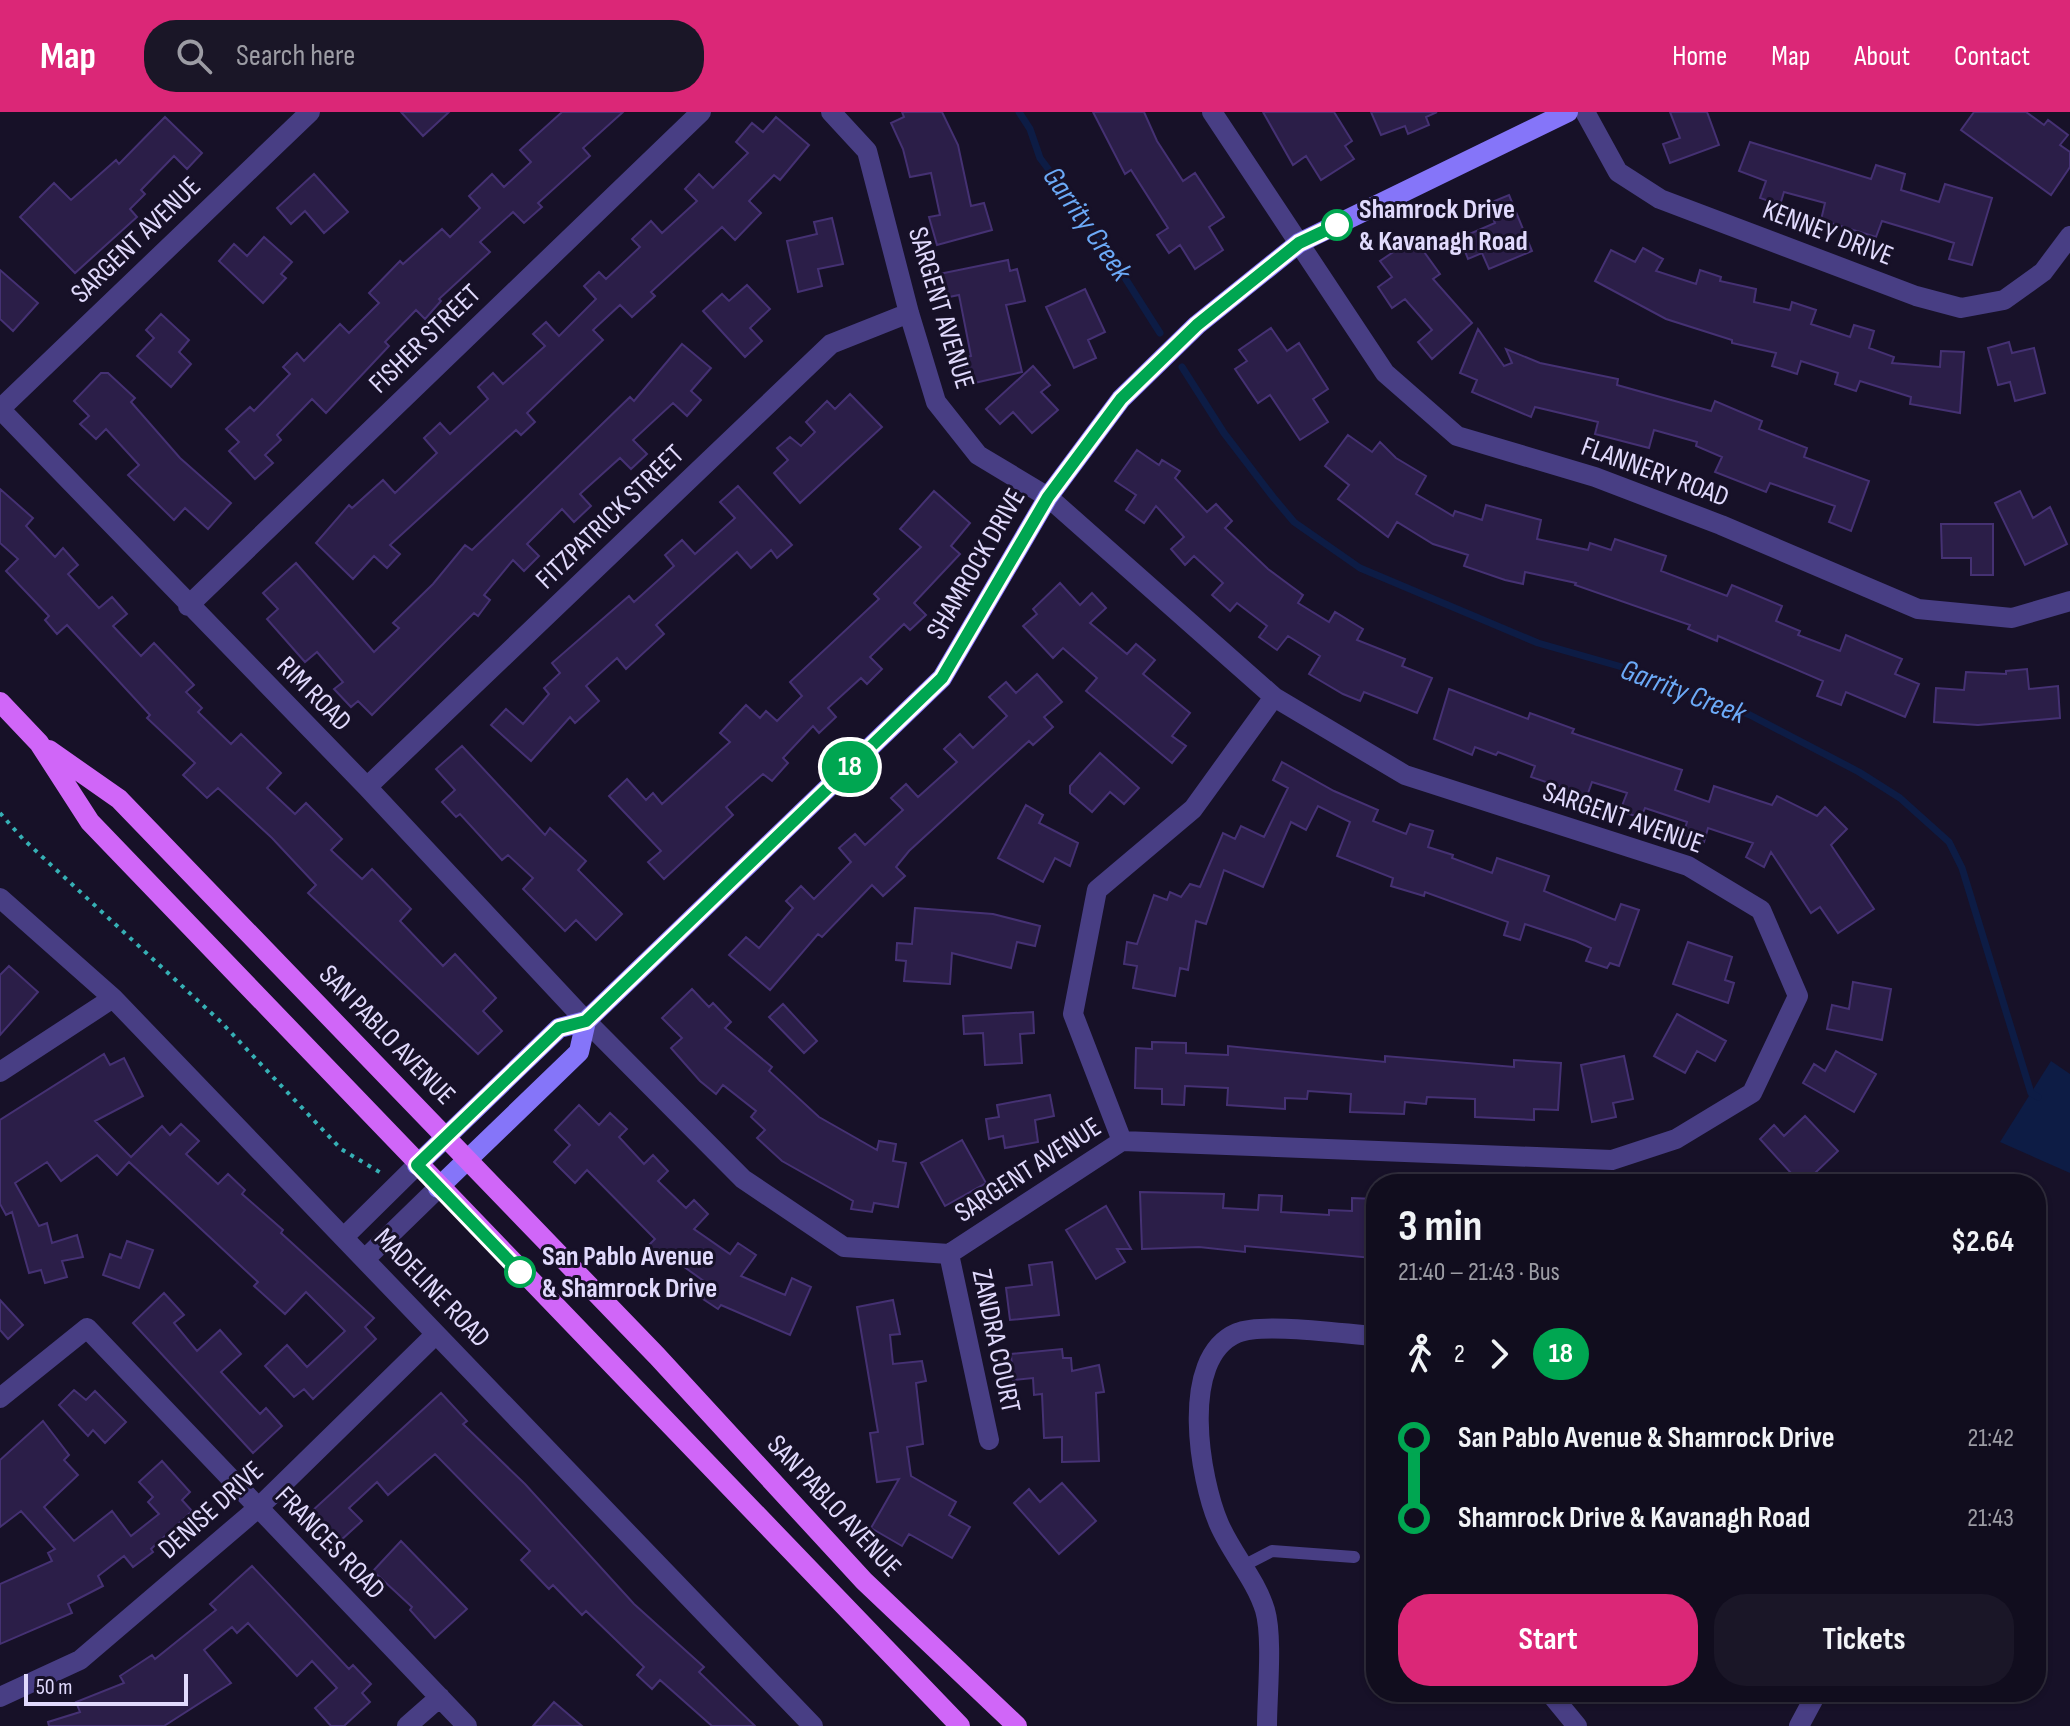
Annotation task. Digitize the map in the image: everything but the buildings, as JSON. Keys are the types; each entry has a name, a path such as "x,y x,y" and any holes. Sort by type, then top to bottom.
{"main road":[{"name":"SAN PABLO AVENUE","path":"0,702 39,743 90,822 438,1188 960,1726"},
{"name":"SAN PABLO AVENUE","path":"39,743 119,799 657,1356 864,1581 1017,1726"}],"street":[{"name":"SARGENT AVENUE","path":"0,409 310,112"},
{"name":"FISHER STREET","path":"188,606 701,112"},
{"name":"SARGENT AVENUE","path":"586,1021 743,1179 844,1247 949,1254 1122,1141 1612,1160 1676,1139 1752,1093 1798,996 1761,910 1688,866 1405,775 1274,697 1048,497 978,455 936,402 909,313 867,151 831,112"},
{"name":"FLANNERY ROAD","path":"1212,112 1385,373 1457,436 1595,477 1721,525 1918,609 2012,618 2070,601"},
{"name":"SHAMROCK DRIVE","path":"344,1237 559,1028 586,1021 942,678 1048,497 1121,399 1197,325 1299,243 1568,112"},
{"name":"KENNEY DRIVE","path":"1585,112 1618,172 1660,199 1916,296 1961,308 2004,300 2043,272 2070,236"},
{"name":"FITZPATRICK STREET","path":"367,787 831,344 909,313"},
{"name":"RIM ROAD","path":"0,409 367,787 586,1021"},
{"path":"1122,1141 1073,1014 1097,890 1193,809 1274,697"},
{"name":"MADELINE ROAD","path":"0,898 113,998 813,1726"},
{"path":"0,1072 113,998"},
{"name":"SHAMROCK DRIVE","path":"365,1259 579,1052 586,1021"},
{"name":"ZANDRA COURT","path":"949,1254 989,1440"},
{"name":"FRANCES ROAD","path":"0,1398 87,1328 467,1726"},
{"path":"1267,1726 1267,1617 1218,1521 1209,1490 1198,1407 1204,1370 1225,1341 1246,1330 1366,1336"},
{"name":"DENISE DRIVE","path":"0,1697 80,1660 258,1508 436,1334"},
{"path":"407,1726 440,1697"},
{"path":"1557,1702 1577,1726"},
{"path":"1799,1726 1812,1702"}],"lane":[{"path":"1243,1566 1272,1551 1354,1557"}],"path":[{"path":"0,813 23,839 221,1022 341,1149 371,1170 383,1173 388,1170"}],"water":[{"path":"2051,1061 2070,1074 2070,1173 2000,1142"}],"waterway":[{"name":"Garrity Creek","path":"1019,112 1030,129 1040,158 1099,237 1160,333"},
{"name":"Garrity Creek","path":"1182,367 1224,433 1294,522 1360,568 1538,643 1629,669 1750,715 1859,772 1900,798 1949,842 1962,868 2031,1093 2038,1097"}],"bus line":[{"name":"18","path":"520,1272 417,1165 559,1028 586,1021 942,678 1048,497 1121,399 1197,325 1299,243 1337,225"}],"place":[{"name":"Shamrock Drive & Kavanagh Road","path":"1337,225"},
{"name":"San Pablo Avenue & Shamrock Drive","path":"520,1272"}]}
